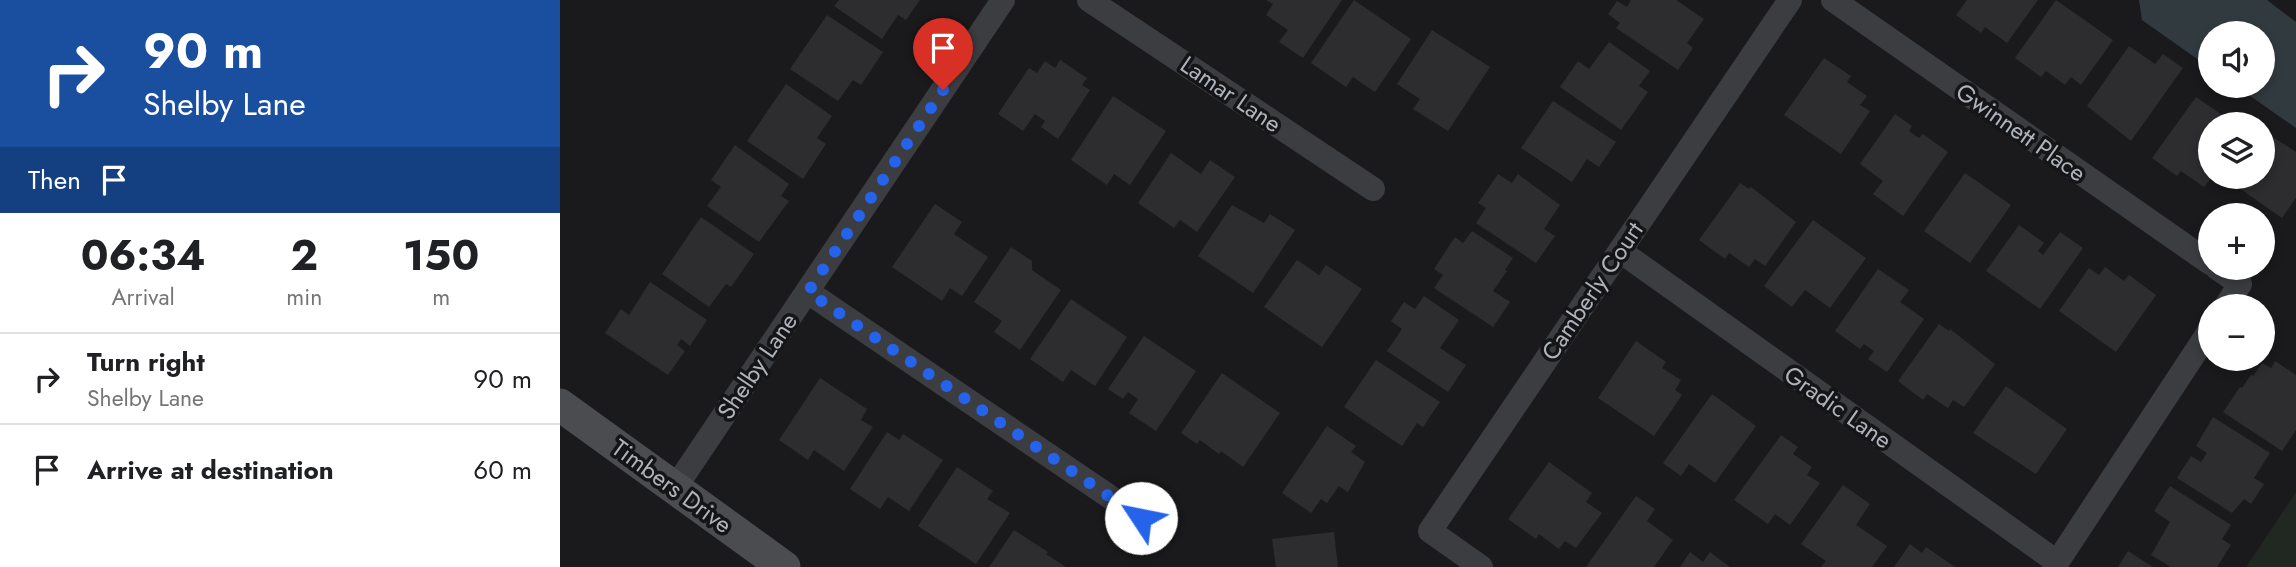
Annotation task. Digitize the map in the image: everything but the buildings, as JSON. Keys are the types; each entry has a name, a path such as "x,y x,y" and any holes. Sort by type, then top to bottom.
{"street":[{"name":"Shelby Lane","path":"675,488 1003,0"},
{"name":"Lamar Lane","path":"1089,0 1373,189"},
{"name":"Camberly Court","path":"1481,567 1430,531 1790,0"},
{"name":"Gwinnett Place","path":"1833,0 2198,255"},
{"name":"Gradic Lane","path":"1620,251 2055,565"},
{"path":"2234,294 2241,284 2235,280"},
{"path":"808,292 1141,518"},
{"path":"2055,565 2198,348"},
{"name":"Timbers Drive","path":"560,405 784,567"}],"shaded area":[{"path":"2139,0 2267,0 2296,22 2296,128 2253,98 2275,98 2275,21 2198,21 2198,60 2142,20"},
{"path":"2296,492 2296,567 2246,567"}],"route":[{"path":"943,90 808,292 1141,518"}]}
